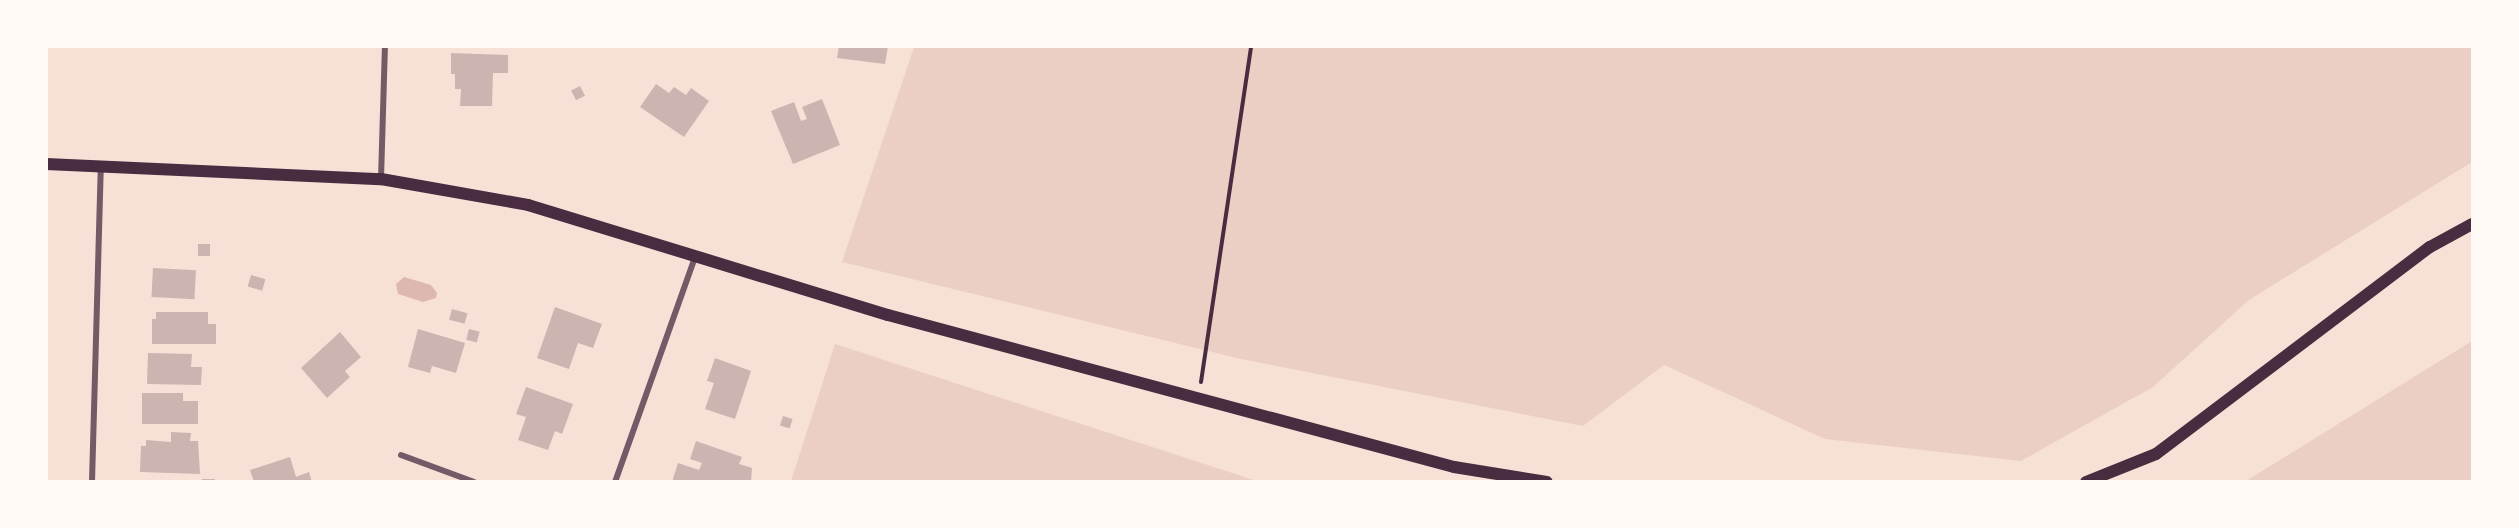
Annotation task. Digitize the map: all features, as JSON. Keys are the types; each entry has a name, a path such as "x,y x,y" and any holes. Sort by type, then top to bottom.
{"main road":[{"path":"46,164 381,179 528,205 878,312 1454,467 1547,482"},
{"path":"2086,482 2156,454 2430,247 2472,224"}],"street":[{"path":"381,179 385,46"},
{"path":"92,482 101,168"},
{"path":"615,482 695,257"},
{"path":"401,455 474,482"}],"path":[{"path":"1199,398 1251,46"}],"shaded area":[{"path":"914,47 2472,47 2472,162 2249,300 2153,387 2021,461 1825,439 1664,365 1583,426 1241,359 842,262"},
{"path":"404,277 431,285 437,293 436,298 423,302 398,294 396,284"},
{"path":"2472,341 2472,481 2246,481"},
{"path":"835,344 1257,481 791,481"}],"building":[{"path":"839,46 888,46 885,64 837,58"},
{"path":"451,53 508,55 508,73 493,73 492,106 460,106 461,89 455,89 455,74 451,74"},
{"path":"656,84 669,93 674,87 686,95 691,88 709,101 684,137 640,107"},
{"path":"580,86 585,96 576,100 571,91"},
{"path":"822,99 840,145 793,164 771,111 794,102 801,121 807,119 802,107"},
{"path":"198,244 210,244 210,256 198,256"},
{"path":"153,268 196,270 194,299 151,297"},
{"path":"251,275 265,279 262,291 248,287"},
{"path":"555,307 602,324 593,348 578,343 569,369 537,358"},
{"path":"452,309 467,313 465,324 449,320"},
{"path":"156,312 208,312 208,324 216,324 216,344 152,344 152,319 156,319"},
{"path":"418,329 465,343 456,373 432,366 430,373 408,367"},
{"path":"469,329 480,332 477,342 466,340"},
{"path":"340,332 361,357 345,371 350,377 327,398 301,368"},
{"path":"148,353 192,354 191,367 202,367 201,385 147,384"},
{"path":"715,358 751,371 735,419 705,409 714,383 707,381"},
{"path":"526,387 573,404 562,434 555,431 548,450 518,440 526,417 516,414"},
{"path":"142,393 183,393 183,401 198,401 198,424 142,424"},
{"path":"783,416 793,419 790,428 780,426"},
{"path":"171,432 191,433 190,441 198,441 200,474 140,472 141,446 146,446 146,440 171,442"},
{"path":"696,441 742,457 739,464 752,468 751,482 672,482 678,463 699,470 702,463 690,459"},
{"path":"290,457 296,477 309,472 312,482 254,482 250,470"},
{"path":"202,479 215,479 215,482 202,482"}]}
